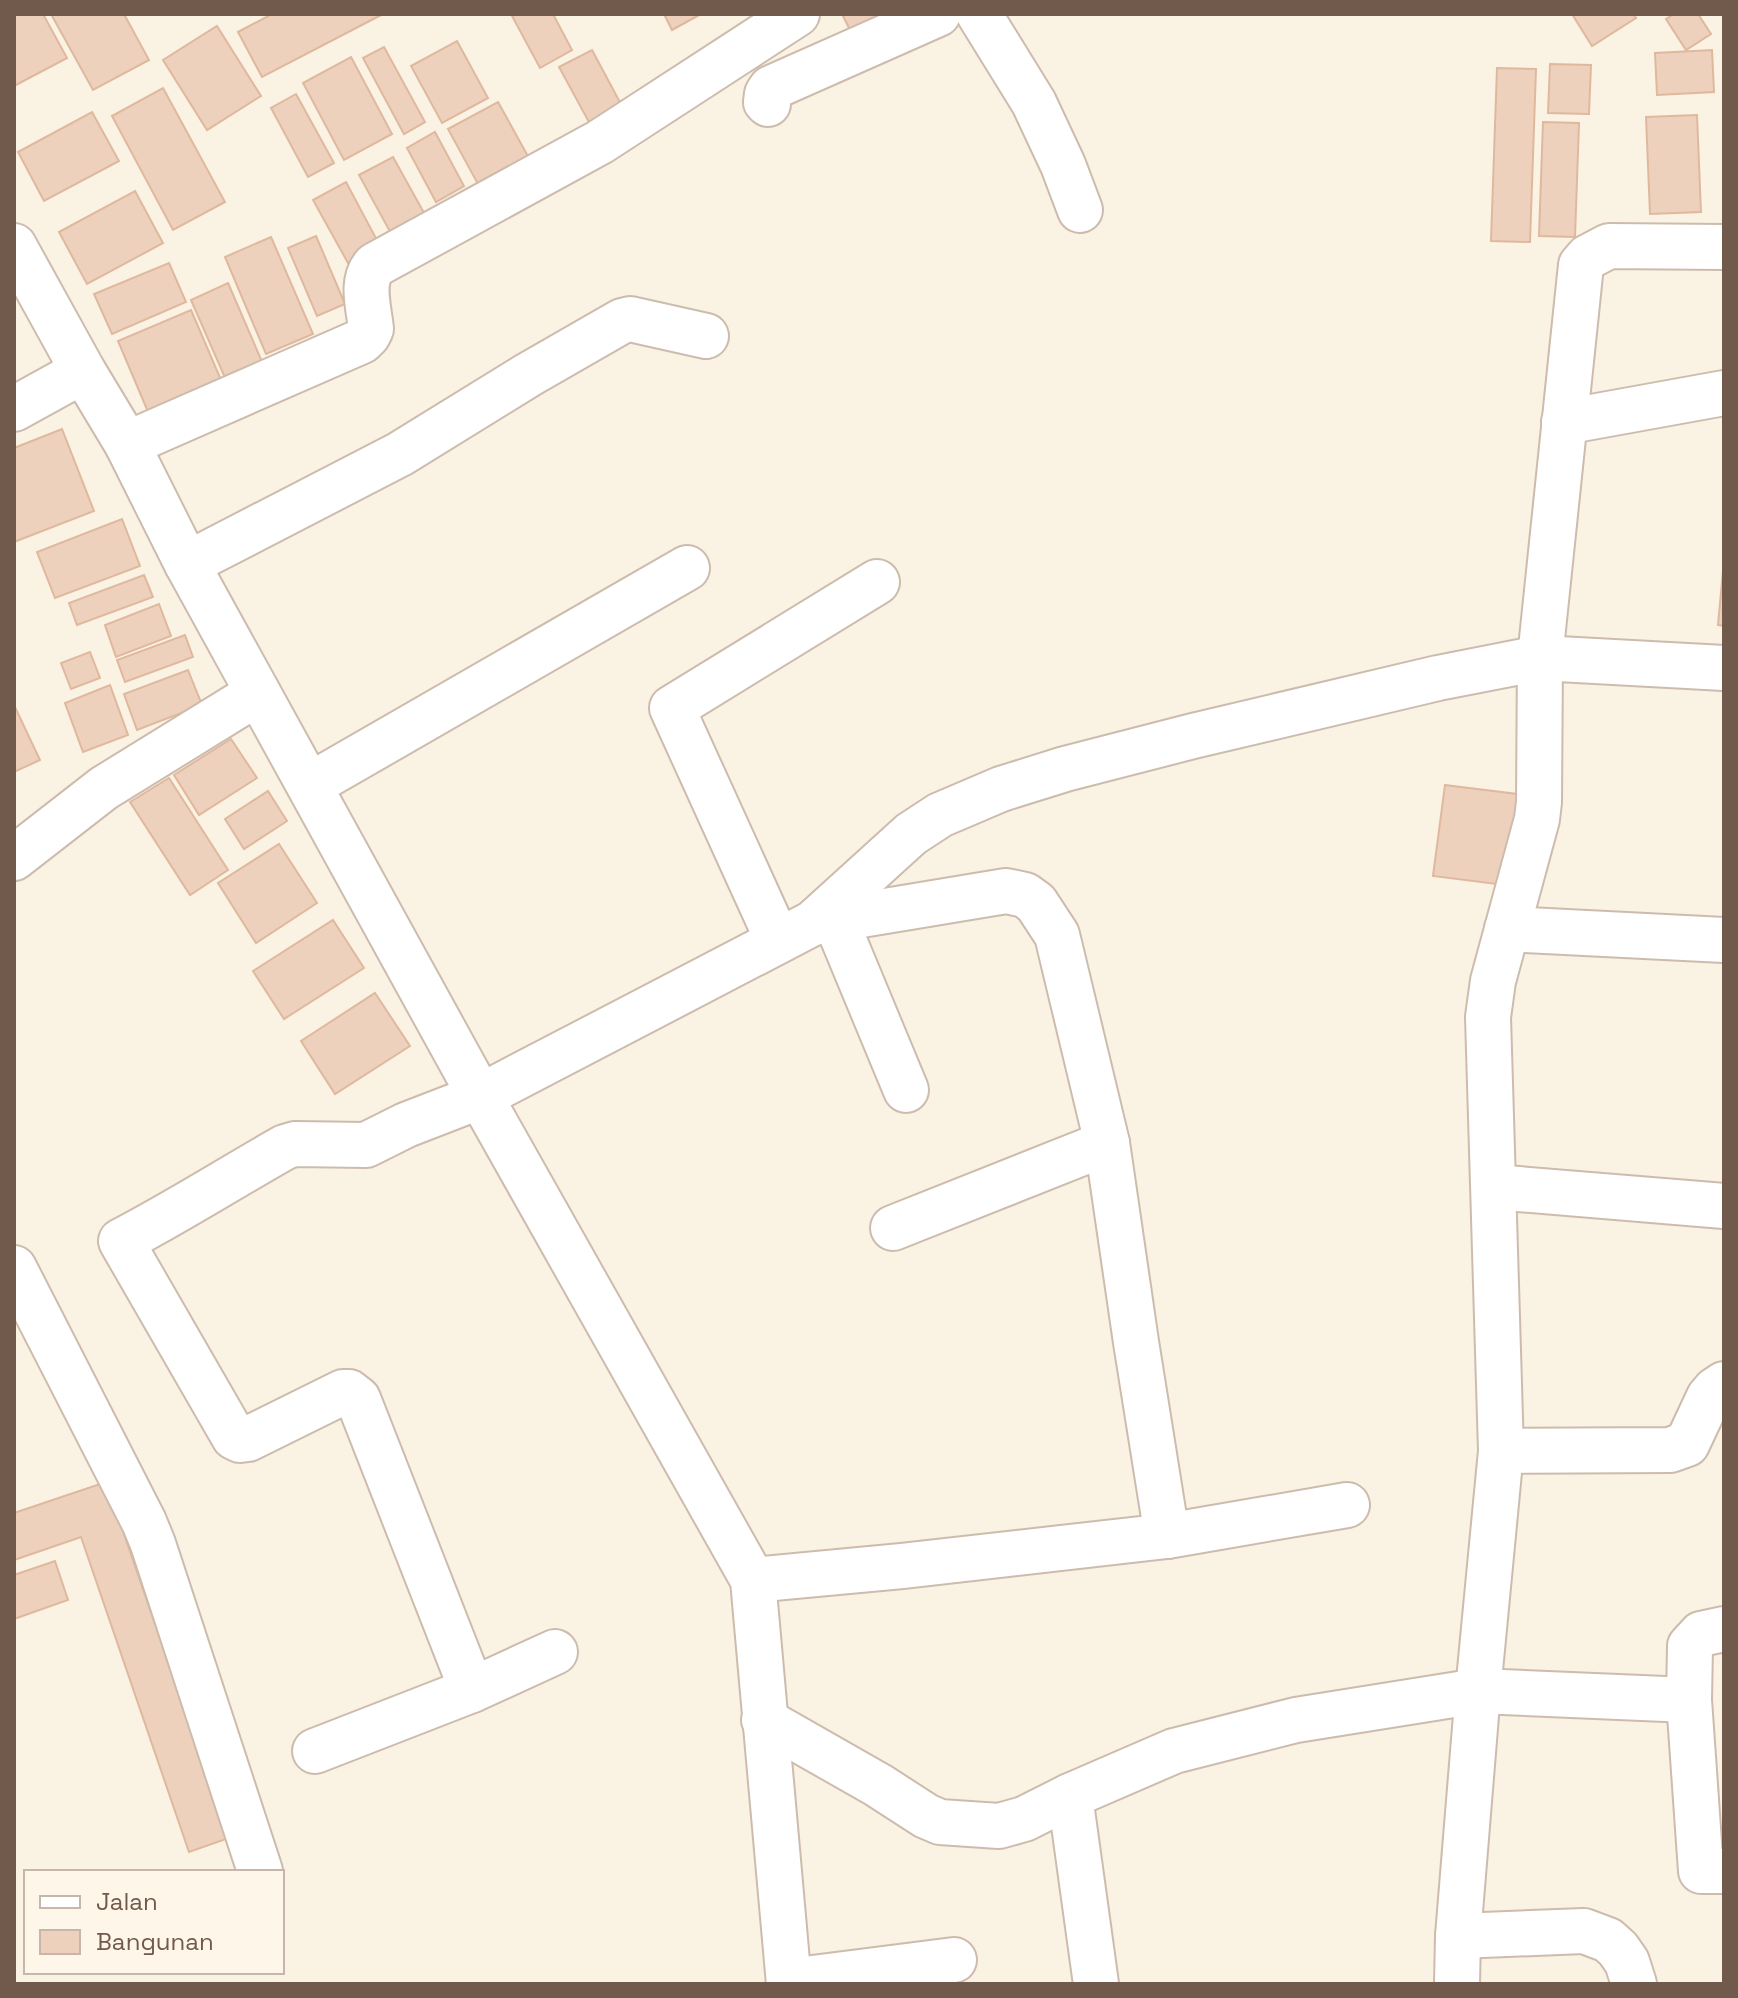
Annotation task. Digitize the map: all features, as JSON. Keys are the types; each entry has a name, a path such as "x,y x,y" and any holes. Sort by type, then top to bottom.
{"street":[{"path":"127,444 362,341 371,329 366,280 368,272 375,265 600,142 797,14"},
{"path":"768,104 767,94 771,88 938,14"},
{"path":"979,14 1034,103 1080,210"},
{"path":"1457,1984 1458,1936 1478,1691 1501,1451 1488,1017 1493,981 1537,819 1540,658 1581,265 1588,257 1609,246 1716,244"},
{"path":"14,246 127,444 187,564 481,1096 753,1580 789,1982 954,1960"},
{"path":"187,564 400,454 622,321 630,319 706,336"},
{"path":"14,409 83,371"},
{"path":"1564,422 1724,393"},
{"path":"310,785 687,568"},
{"path":"877,582 672,708 906,1090"},
{"path":"472,1690 358,1399 349,1392 343,1392 248,1439 234,1437 121,1241 165,1219 285,1147 295,1144 366,1145 406,1125 481,1096 808,928 925,824 1001,789 1178,740 1438,678 1540,658 1724,668"},
{"path":"14,858 104,788 258,693"},
{"path":"808,928 1006,891 1025,895 1036,903 1057,935 1107,1143 1167,1536"},
{"path":"1507,929 1724,940"},
{"path":"893,1228 1107,1143"},
{"path":"1494,1187 1724,1206"},
{"path":"19,1288 144,1522 260,1870"},
{"path":"1501,1451 1679,1448 1687,1444 1709,1397 1724,1384"},
{"path":"753,1580 1167,1536 1347,1505"},
{"path":"1724,1629 1701,1634 1690,1646 1689,1700 1701,1871 1724,1871"},
{"path":"315,1751 472,1690 555,1652"},
{"path":"764,1720 926,1816 940,1822 999,1826 1012,1824 1174,1751 1296,1720 1478,1691 1689,1700"},
{"path":"1070,1796 1096,1984"},
{"path":"1458,1936 1584,1931 1608,1940 1618,1949 1627,1962 1634,1984"}],"building":[{"path":"14,14 43,14 67,58 14,86"},
{"path":"51,14 124,14 149,60 93,90"},
{"path":"272,14 383,14 262,77 238,32"},
{"path":"511,14 553,14 572,50 540,68"},
{"path":"664,14 701,14 672,30"},
{"path":"842,14 884,14 850,30"},
{"path":"1572,14 1633,14 1636,18 1592,46"},
{"path":"1674,14 1698,14 1711,34 1686,50 1666,19"},
{"path":"217,26 261,96 207,130 163,60"},
{"path":"457,41 488,98 442,123 411,66"},
{"path":"384,47 425,122 404,134 363,58"},
{"path":"592,50 622,106 590,124 559,67"},
{"path":"1712,50 1714,92 1657,95 1655,53"},
{"path":"351,57 392,134 344,160 303,83"},
{"path":"1550,64 1591,65 1589,114 1548,113"},
{"path":"1497,68 1536,69 1530,242 1491,241"},
{"path":"163,88 225,202 173,230 112,116"},
{"path":"296,94 334,163 308,177 271,108"},
{"path":"498,102 529,158 479,186 448,129"},
{"path":"92,112 119,161 44,201 18,152"},
{"path":"1697,115 1701,212 1650,214 1646,117"},
{"path":"1543,122 1579,123 1575,237 1539,236"},
{"path":"435,132 464,186 436,202 407,148"},
{"path":"393,157 428,220 394,239 359,175"},
{"path":"346,182 380,246 348,263 313,200"},
{"path":"135,191 163,243 87,284 59,232"},
{"path":"316,236 345,304 317,316 288,248"},
{"path":"271,237 313,334 266,354 225,257"},
{"path":"169,263 186,302 112,334 94,294"},
{"path":"228,283 263,364 226,380 191,300"},
{"path":"191,310 224,387 151,419 118,341"},
{"path":"62,429 94,511 14,542 14,448"},
{"path":"122,519 140,566 55,598 37,552"},
{"path":"1724,560 1724,626 1718,625"},
{"path":"144,575 153,597 77,625 69,603"},
{"path":"159,604 171,636 116,657 105,625"},
{"path":"185,635 193,657 125,682 117,660"},
{"path":"90,652 100,678 71,689 61,663"},
{"path":"188,670 202,705 137,730 124,694"},
{"path":"110,685 128,735 83,752 65,703"},
{"path":"14,705 40,760 14,772"},
{"path":"231,739 257,778 199,815 174,775"},
{"path":"169,778 228,870 190,895 130,802"},
{"path":"1445,785 1525,795 1512,886 1433,876"},
{"path":"268,791 287,821 244,849 225,819"},
{"path":"279,844 317,903 256,943 218,883"},
{"path":"333,920 364,968 284,1019 253,971"},
{"path":"375,993 410,1046 335,1094 301,1041"},
{"path":"106,1482 229,1838 189,1852 81,1537 14,1560 14,1513"},
{"path":"55,1561 68,1600 14,1619 14,1575"}]}
